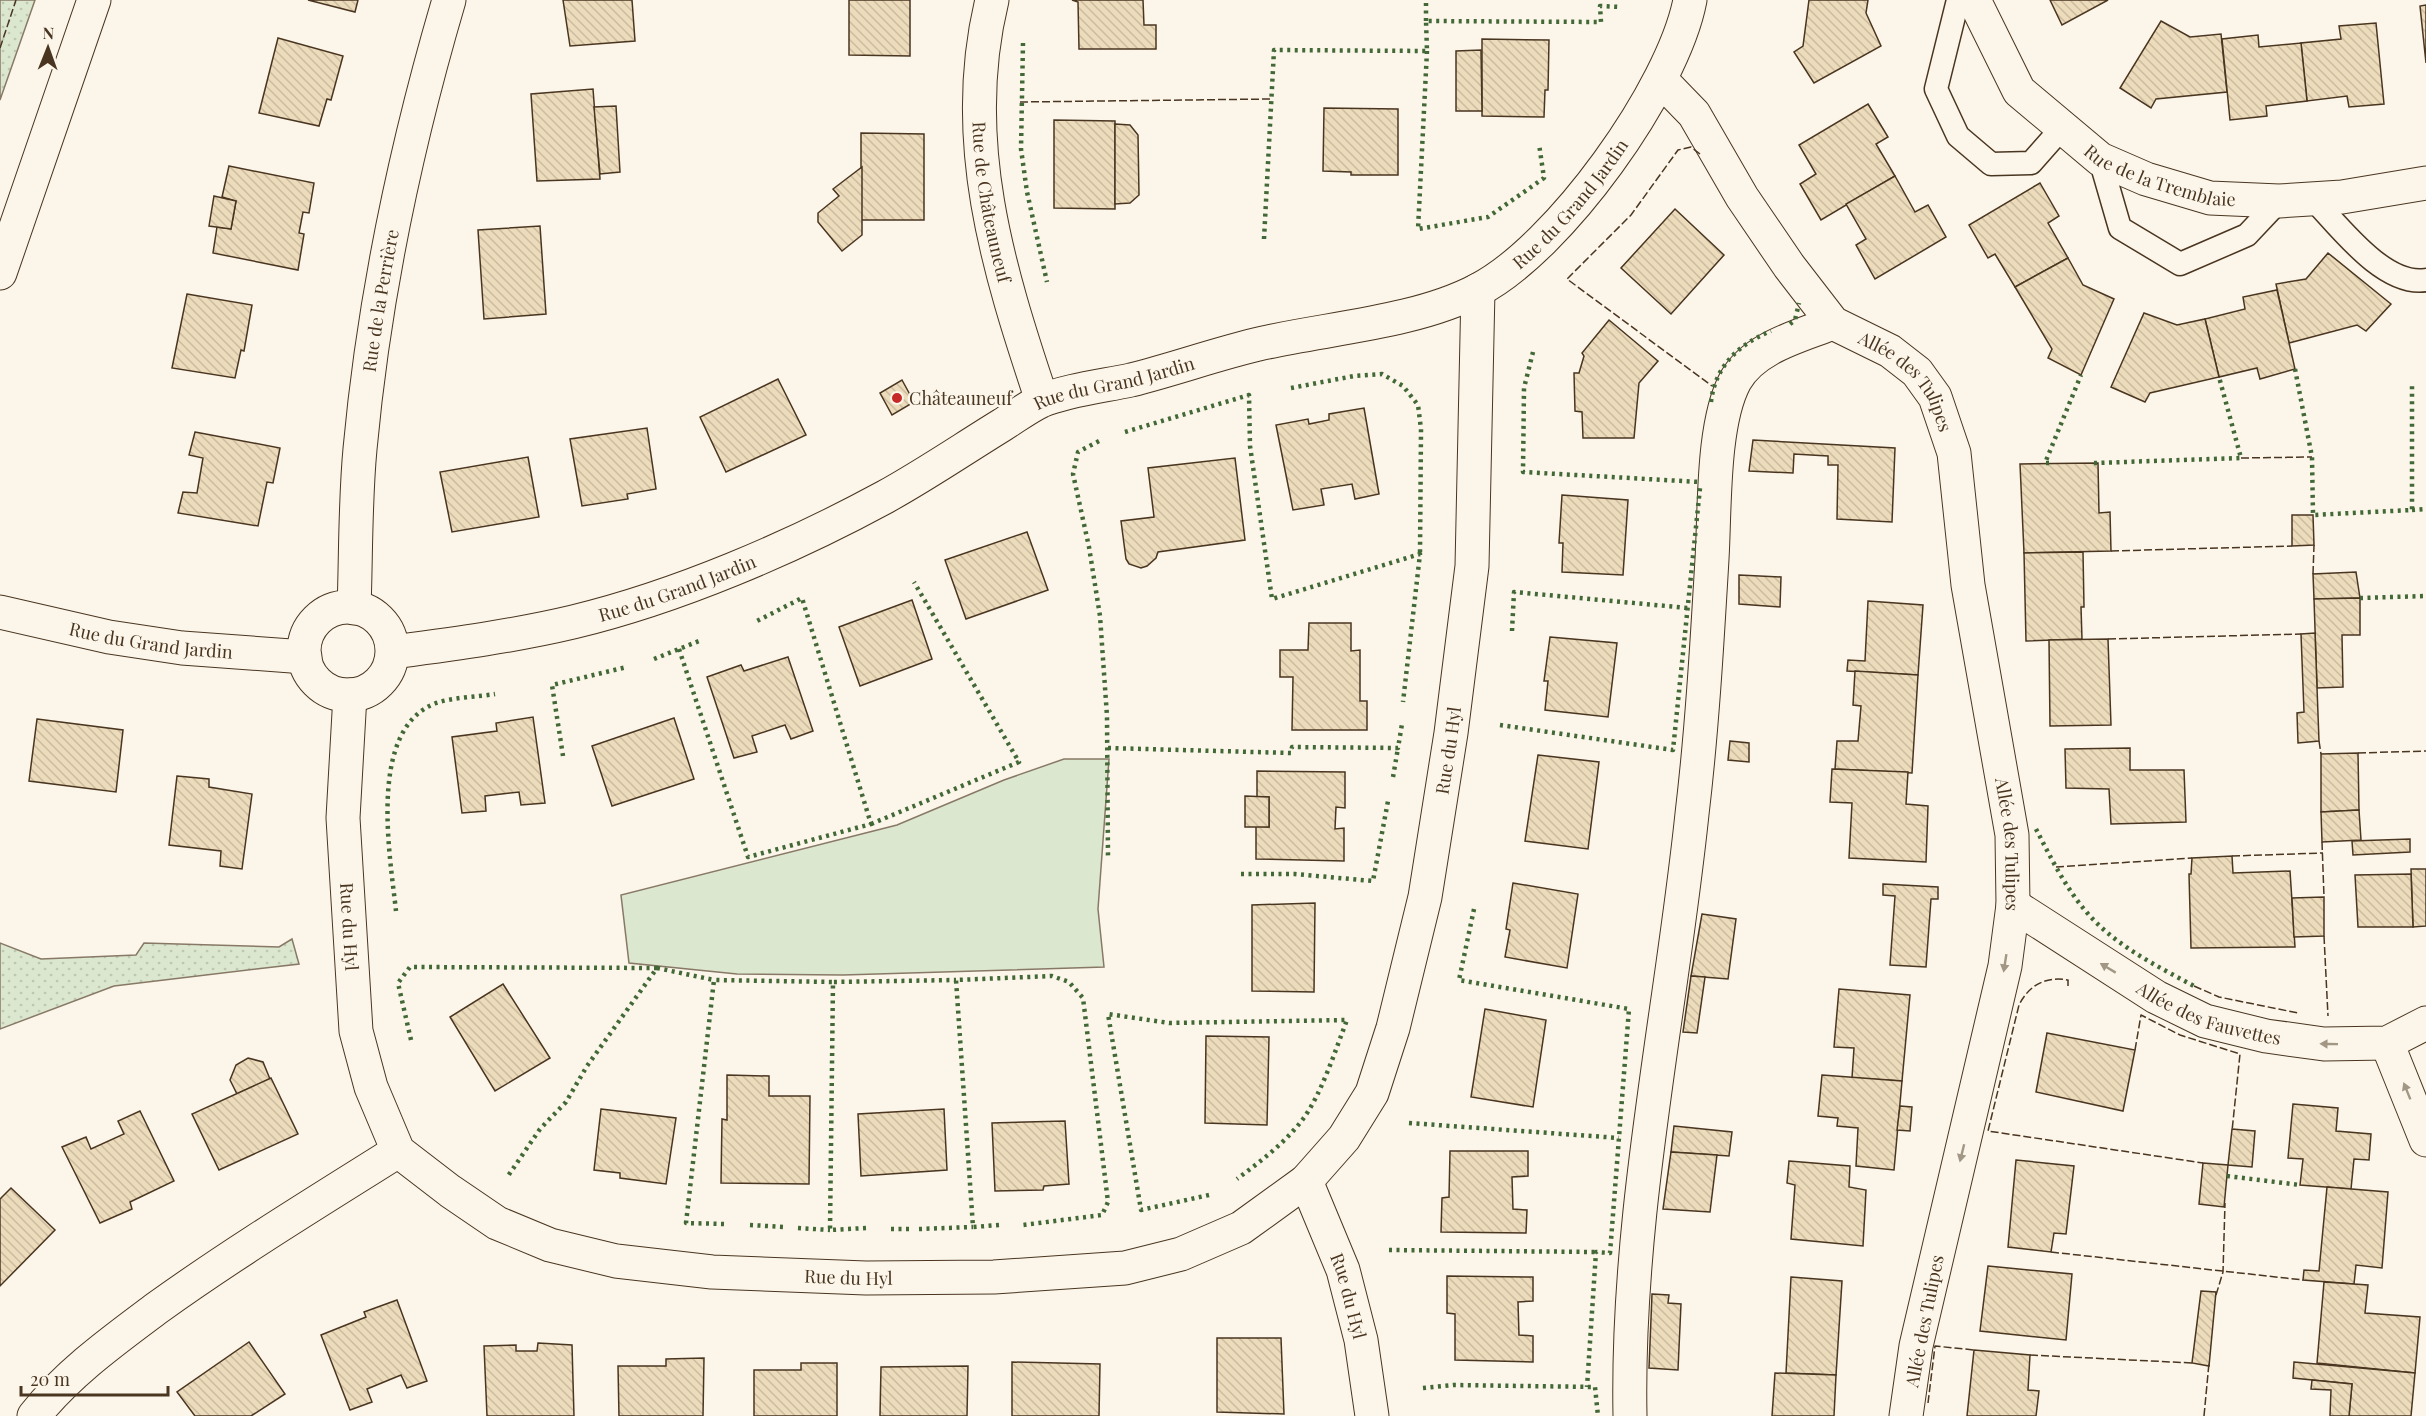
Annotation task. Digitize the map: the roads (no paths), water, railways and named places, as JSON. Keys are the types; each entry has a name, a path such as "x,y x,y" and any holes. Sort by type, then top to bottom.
{"street":[{"path":"0,273 94,0"},
{"name":"Rue de la Perrière","path":"354,608 360,451 374,327 401,185 449,0"},
{"name":"Rue de Châteauneuf","path":"992,0 986,25 979,93 987,204 990,227 1013,315 1042,400"},
{"name":"Rue du Grand Jardin","path":"393,652 501,637 576,621 667,594 765,554 885,496 1042,400 1172,370 1259,344 1420,311 1478,290 1520,261 1575,204 1617,150 1661,80 1686,20 1690,0"},
{"name":"Rue de la Tremblaie","path":"1974,0 2019,91 2061,129 2100,159 2146,179 2210,198 2279,201 2389,190 2426,183"},
{"name":"Allée des Tulipes","path":"1661,80 1694,114 1742,197 1789,266 1833,323 1890,351 1917,372 1935,397 1954,453 1968,585 2012,835 2013,905 2002,977 1916,1346 1906,1416"},
{"name":"Rue du Hyl","path":"350,695 343,818 356,1030 371,1087 398,1150 450,1191 496,1222 550,1245 616,1261 712,1272 866,1278 994,1277 1125,1268 1181,1254 1241,1228 1306,1181 1344,1138 1372,1093 1393,1028 1425,897 1451,734 1472,566 1478,290"},
{"name":"Allée des Tulipes","path":"1630,1416 1628,1346 1639,1222 1692,814 1708,634 1718,461 1725,406 1736,381 1748,363 1778,345 1833,323"},
{"path":"354,608 370,613 382,623 390,636 393,652 386,674 371,689 350,695 334,693 320,686 309,672 304,657 304,646 315,622 327,613 354,608"},
{"name":"Rue du Grand Jardin","path":"0,612 109,636 182,648 304,657"},
{"name":"Allée des Fauvettes","path":"2013,905 2095,960 2156,997 2205,1021 2266,1036 2324,1044 2387,1043 2426,1023"},
{"path":"2387,1043 2426,1140"},
{"path":"34,1416 57,1387 126,1331 214,1267 398,1150"},
{"name":"Rue du Hyl","path":"1306,1181 1342,1270 1361,1340 1372,1416"}],"lane":[{"path":"1958,0 1936,89 1958,136 1991,164 2031,163 2061,129"},
{"path":"2100,159 2120,228 2180,264 2247,235 2279,201"},
{"path":"2313,199 2381,268 2417,281 2426,280"}],"place":[{"name":"Châteauneuf","path":"897,398"}]}
